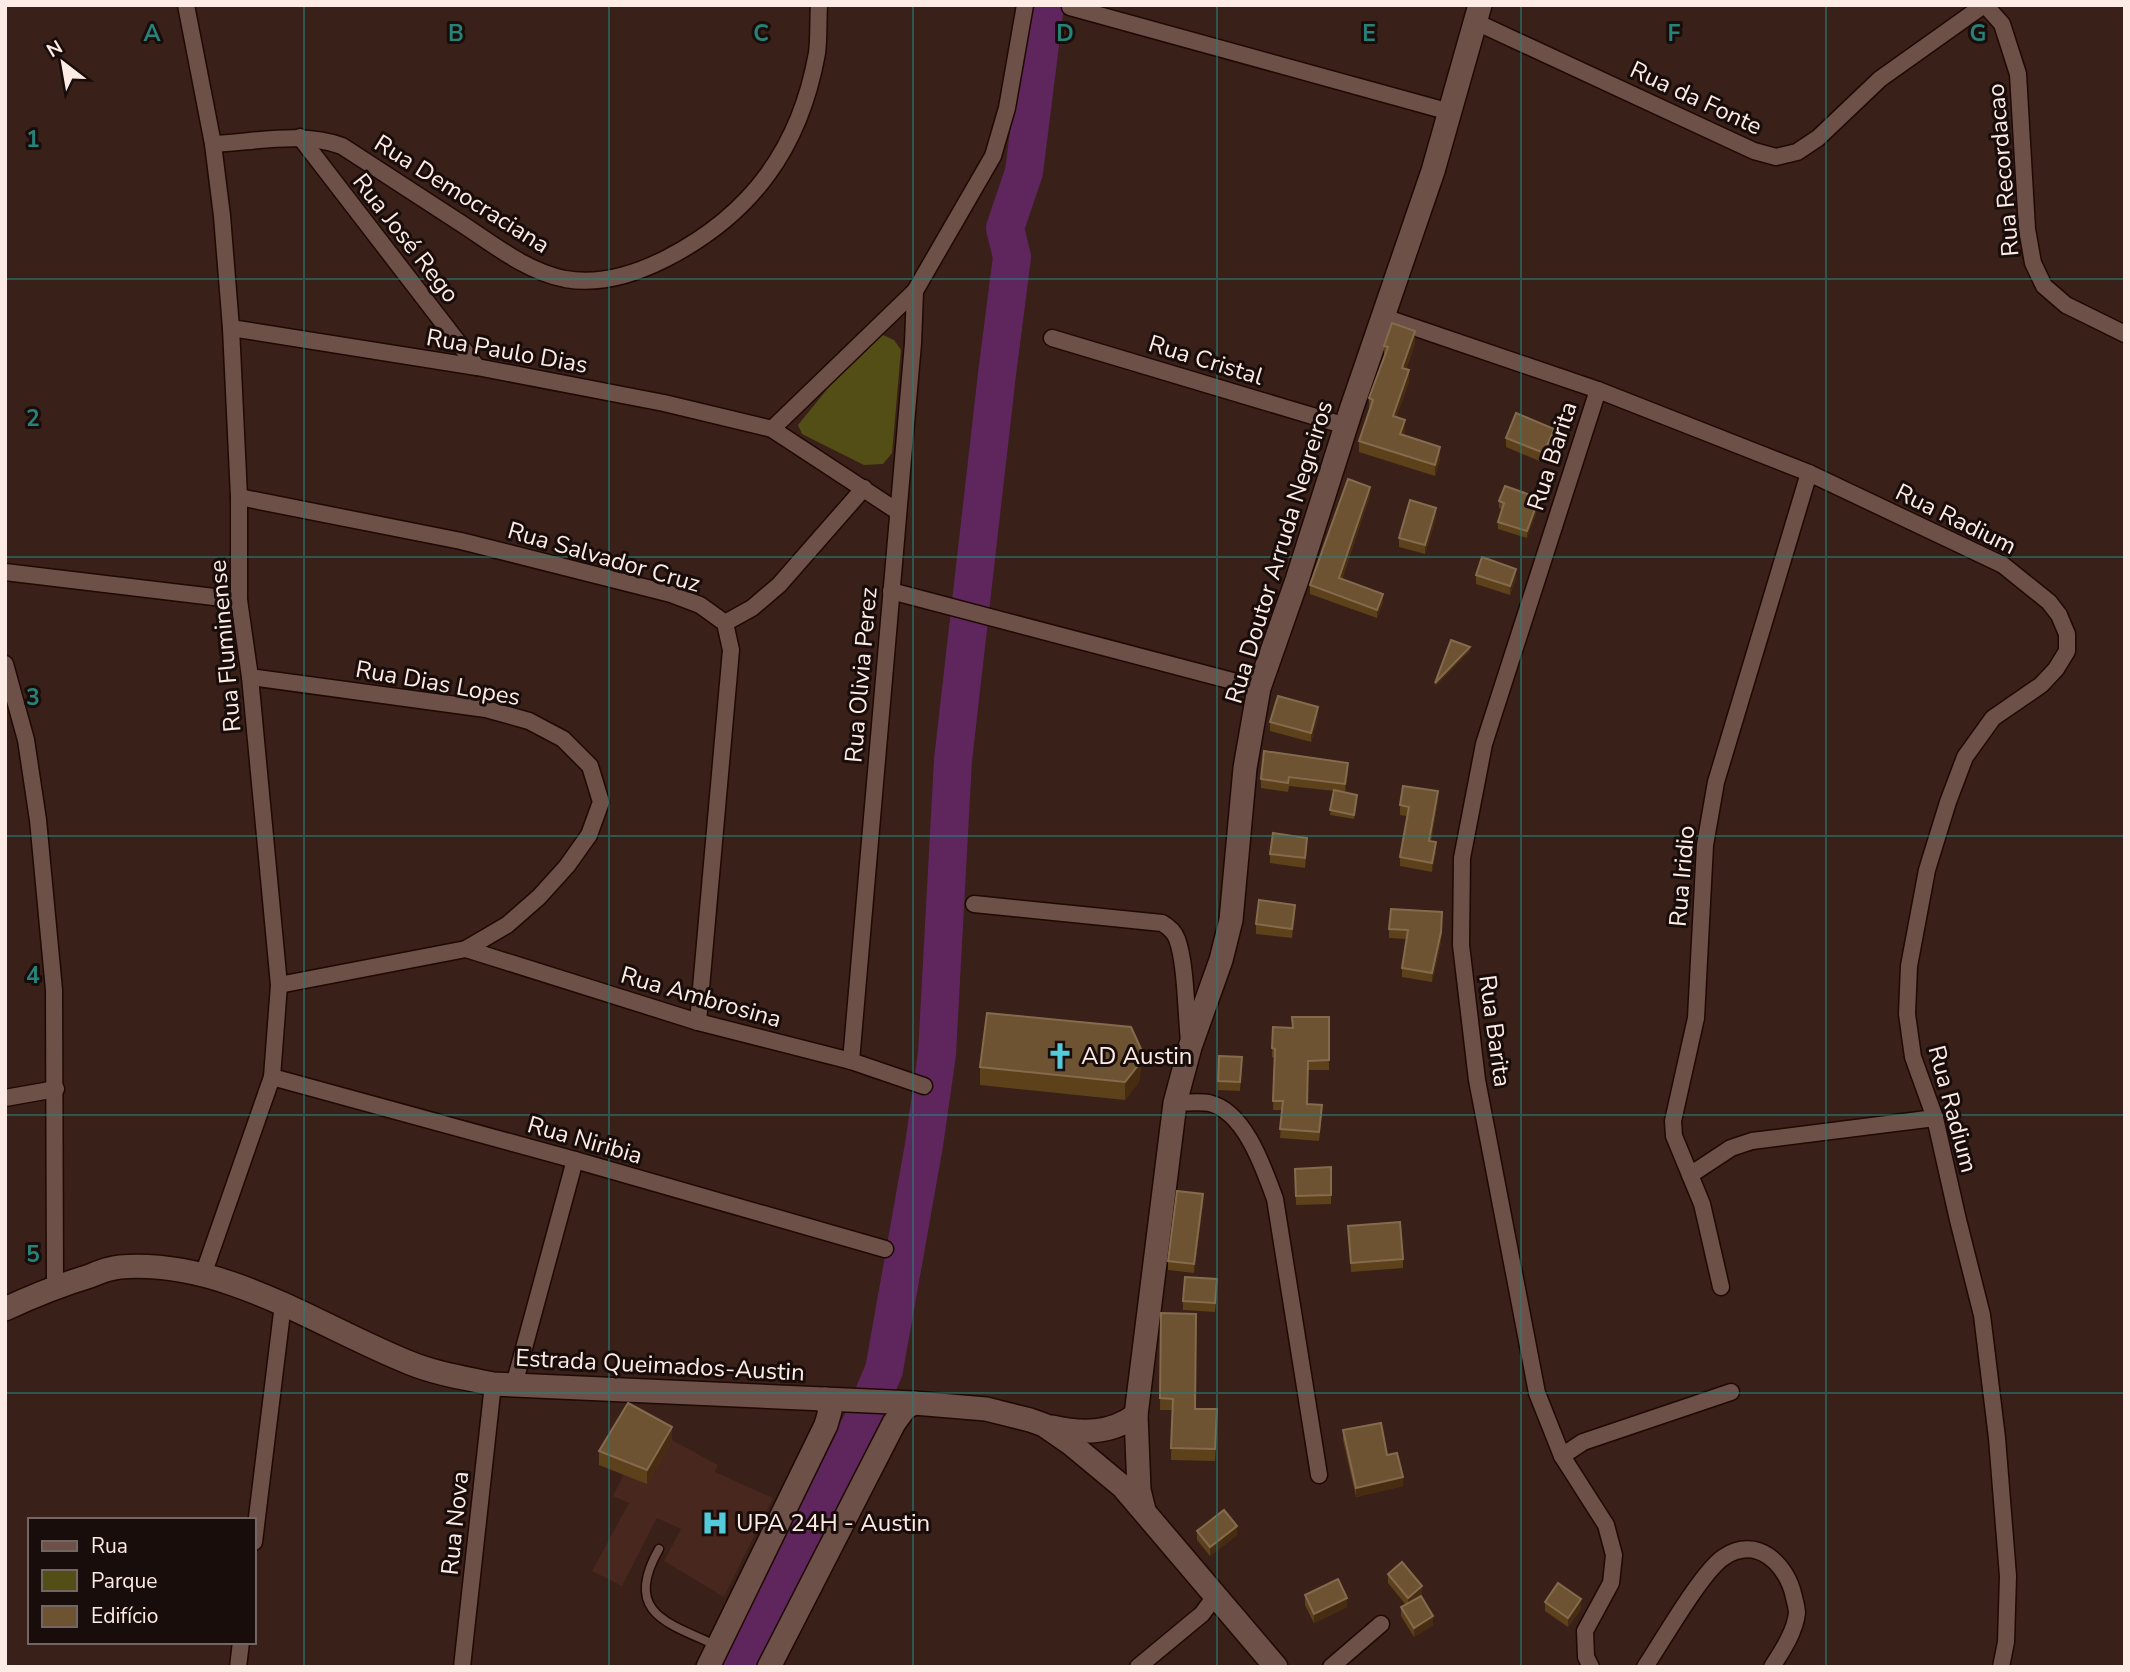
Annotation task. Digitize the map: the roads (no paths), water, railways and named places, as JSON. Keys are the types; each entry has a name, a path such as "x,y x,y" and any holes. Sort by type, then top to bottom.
{"street":[{"name":"Rua Fluminense","path":"186,5 213,145 231,328 239,497 239,600 250,677 279,985 272,1077 203,1275"},
{"name":"Rua Democraciana","path":"213,145 300,137 326,140 342,146 526,265 564,278 597,281 648,268 696,243 743,206 778,162 803,107 817,52 819,5"},
{"path":"772,429 915,291 993,156 1007,108 1025,5"},
{"name":"Rua da Fonte","path":"1478,13 1754,151 1776,157 1797,152 1818,138 1880,79 1984,5"},
{"name":"Rua Recordacao","path":"1984,5 2002,24 2018,74 2027,229 2033,263 2044,286 2066,305 2125,334"},
{"path":"1070,7 1450,112"},
{"name":"Rua Doutor Arruda Negreiros","path":"1144,1510 1139,1490 1136,1415 1175,1103 1190,1047 1221,960 1231,920 1245,768 1259,688 1384,317 1450,112 1478,13"},
{"name":"Rua José Rego","path":"300,137 477,367"},
{"name":"Rua Olivia Perez","path":"851,1062 913,343 915,291"},
{"name":"Rua Radium","path":"1384,317 1598,390 1809,473 2003,565 2049,602 2059,615 2067,634 2067,651 2056,669 2041,685 1993,718 1965,757 1927,870 1909,966 1906,1014 1913,1057 1935,1118 1982,1315 1997,1438 2008,1576 2006,1642 2001,1667"},
{"name":"Rua Paulo Dias","path":"231,328 477,367 772,429 897,511"},
{"name":"Rua Cristal","path":"1052,338 1346,426"},
{"name":"Rua Barita","path":"1591,1667 1586,1657 1585,1631 1611,1583 1614,1555 1606,1525 1562,1456 1536,1393 1477,1080 1461,945 1462,858 1484,744 1598,390"},
{"name":"Rua Iridio","path":"1721,1287 1702,1204 1674,1136 1673,1121 1696,1018 1705,845 1716,782 1809,473"},
{"path":"698,1022 730,650 725,623 752,608 779,585 864,488"},
{"name":"Rua Salvador Cruz","path":"239,497 461,541 671,594 700,605 725,623"},
{"path":"5,572 239,600"},
{"path":"891,591 1259,688"},
{"path":"5,664 26,740 38,820 54,990 55,1286"},
{"name":"Rua Dias Lopes","path":"250,677 486,709 529,721 563,739 590,766 601,802 589,835 567,866 539,897 507,925 466,949 279,985"},
{"path":"974,904 1162,923 1171,929 1177,940 1190,1047"},
{"name":"Rua Ambrosina","path":"466,949 698,1022 851,1062 924,1086"},
{"name":"Rua Niribia","path":"272,1077 885,1249"},
{"path":"5,1098 56,1089"},
{"path":"1175,1103 1209,1103 1228,1113 1243,1129 1260,1159 1275,1199 1319,1475"},
{"path":"1690,1175 1731,1148 1752,1141 1935,1118"},
{"name":"Rua Nova","path":"462,1667 504,1384 575,1160"},
{"name":"Estrada Queimados-Austin","path":"5,1308 55,1286 117,1267 162,1266 203,1275 283,1304 412,1364 454,1376 504,1384 914,1402 1004,1412 1044,1425"},
{"path":"256,1526 283,1304"},
{"path":"1562,1456 1583,1442 1731,1392"},
{"path":"708,1667 826,1425 830,1411 825,1399"},
{"path":"769,1667 894,1423 905,1408 914,1402"},
{"path":"1044,1425 1074,1431 1095,1431 1118,1426 1136,1415"},
{"path":"1044,1425 1100,1467 1144,1510 1276,1667"},
{"path":"1645,1667 1705,1577 1723,1557 1744,1548 1763,1552 1777,1562 1792,1587 1797,1612 1788,1640 1772,1667"},
{"path":"1138,1667 1202,1614 1216,1595"},
{"path":"1331,1667 1381,1624"},
{"path":"238,1667 241,1644"}],"lane":[{"path":"659,1549 649,1567 645,1583 646,1599 656,1614 667,1623 718,1646"}],"waterway":[{"path":"734,1667 862,1422 884,1370 924,1145 937,1054 953,760 1012,257 1005,228 1024,172 1045,5"}],"place":[{"name":"AD Austin","path":"1060,1056"},
{"name":"UPA 24H - Austin","path":"715,1523"}]}
